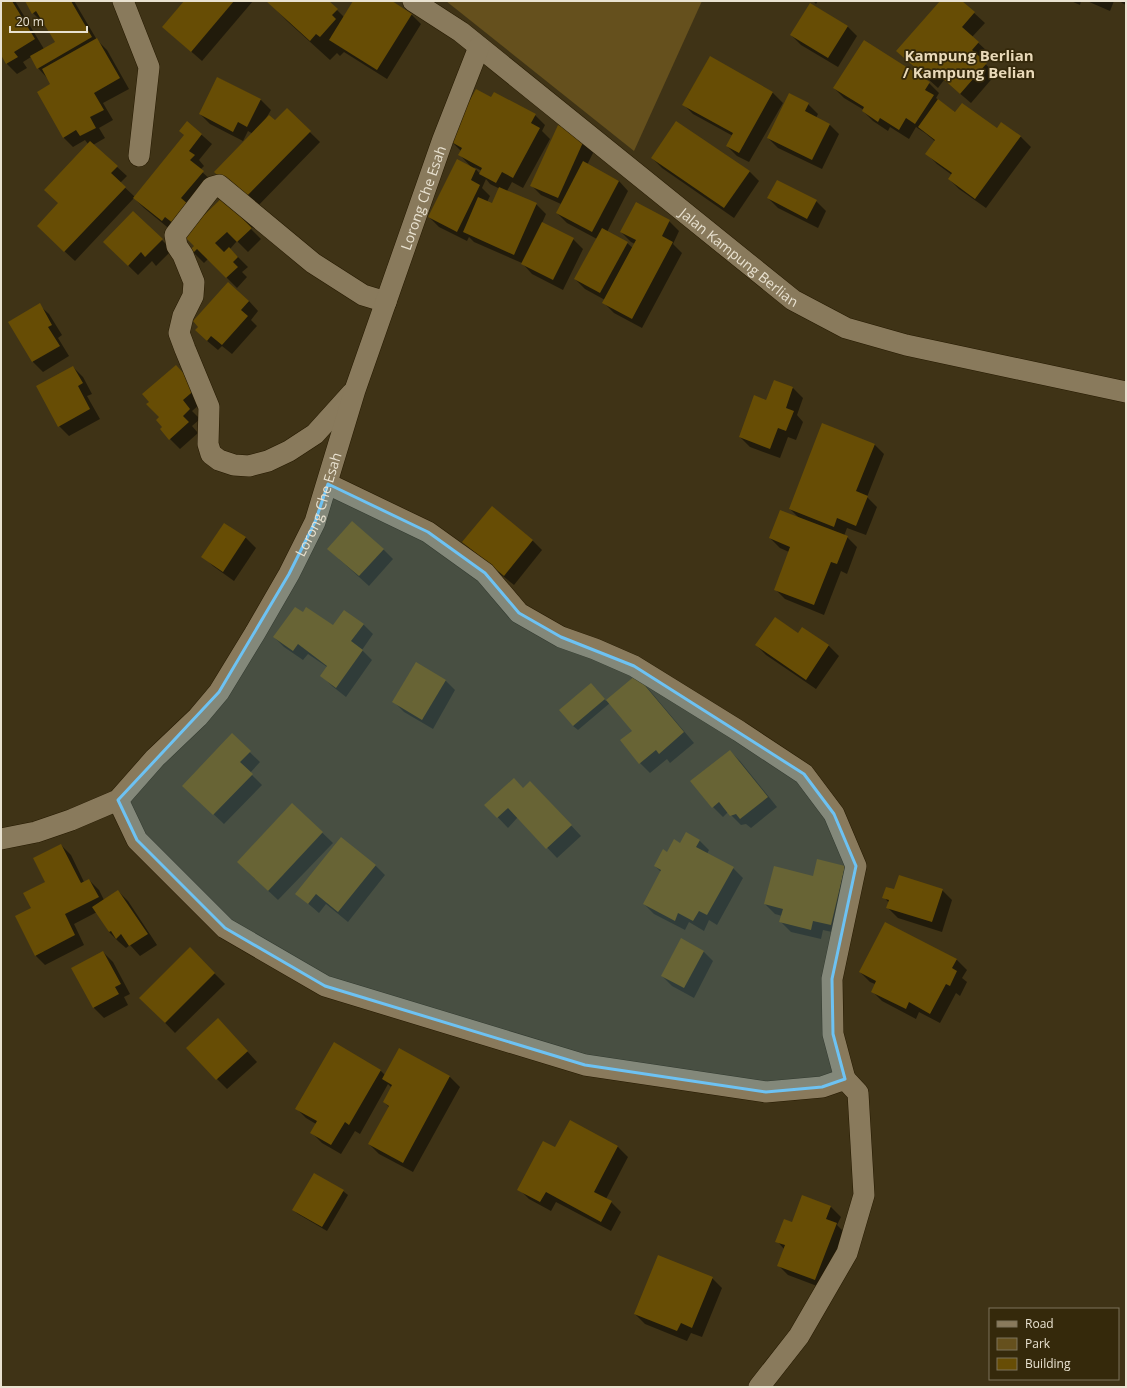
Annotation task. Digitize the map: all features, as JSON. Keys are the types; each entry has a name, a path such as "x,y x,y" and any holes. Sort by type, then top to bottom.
{"street":[{"path":"123,1 149,67 139,156"},
{"name":"Jalan Kampung Berlian","path":"413,1 461,32 794,300 846,328 906,345 1126,392"},
{"name":"Lorong Che Esah","path":"1,839 36,832 71,820 118,800 156,758 198,717 219,692 289,574 315,522 328,484 355,390 443,139 479,47"},
{"path":"355,390 315,434 289,451 268,461 249,466 234,465 219,460 211,454 208,444 209,407 179,333 183,316 193,296 194,282 183,255 177,246 175,235 212,187 219,185 313,264 363,295 386,302"},
{"path":"328,484 428,532 485,573 519,613 561,637 596,649 634,666 739,731 804,774 834,814 856,866 832,979 833,1034 845,1079 858,1093 864,1195 847,1253 799,1336 759,1387"},
{"path":"118,800 137,840 225,928 325,986 585,1065 766,1092 822,1087 845,1079"}],"highlighted area":[{"path":"328,484 428,532 485,573 519,613 561,637 634,666 804,774 834,814 856,866 832,979 833,1034 845,1079 822,1087 766,1092 585,1065 325,986 225,928 137,840 118,800 219,692 289,574 315,522"}],"green space":[{"path":"446,1 702,1 634,151"}],"building":[{"path":"1,1 12,1 35,39 14,52 18,57 6,64 1,55"},
{"path":"25,1 71,1 92,37 37,69 30,56 55,42 36,11 32,14"},
{"path":"184,1 234,1 191,52 162,27"},
{"path":"266,1 329,1 338,9 332,15 336,19 320,37 316,34 310,41"},
{"path":"353,1 392,1 412,14 377,70 329,40"},
{"path":"940,1 962,1 975,12 962,27 979,42 972,50 987,63 960,94 934,71 927,78 896,51"},
{"path":"810,3 848,26 828,58 790,35"},
{"path":"97,38 120,78 94,93 104,110 90,117 96,128 80,136 76,130 63,138 37,92 50,84 42,69"},
{"path":"864,40 930,82 925,90 934,95 915,124 906,118 899,130 880,118 878,122 862,111 864,107 833,88"},
{"path":"710,56 773,92 739,153 726,146 733,133 682,105"},
{"path":"217,77 261,99 247,127 238,122 233,132 199,114"},
{"path":"476,89 491,97 494,92 536,114 531,123 540,128 513,178 502,172 496,183 479,174 482,168 458,155 462,148 448,140"},
{"path":"789,93 809,103 805,111 830,124 812,160 767,138"},
{"path":"938,99 955,112 962,103 997,128 1001,122 1021,136 975,199 948,179 952,173 925,154 935,140 918,127"},
{"path":"287,108 311,131 243,200 214,172 269,115 275,120"},
{"path":"187,121 202,134 189,151 195,155 190,160 204,171 181,198 189,205 174,224 165,217 162,221 133,198 184,135 179,131"},
{"path":"676,121 750,171 724,208 651,158"},
{"path":"558,125 585,138 558,198 530,186"},
{"path":"90,141 118,166 111,173 126,187 64,252 37,226 58,203 44,190"},
{"path":"457,159 476,169 471,180 480,185 457,232 428,217"},
{"path":"583,161 619,181 592,232 556,213"},
{"path":"777,180 817,200 807,219 767,198"},
{"path":"499,187 537,203 514,255 463,232 478,197 492,203"},
{"path":"227,193 247,214 242,218 252,228 237,242 227,232 215,243 224,252 229,247 238,257 233,262 238,267 226,278 197,249 193,253 190,250 194,246 183,235"},
{"path":"636,202 670,220 662,236 673,242 632,319 602,303 636,240 620,232"},
{"path":"133,211 163,239 145,257 141,252 128,266 103,242"},
{"path":"542,222 574,238 553,280 521,264"},
{"path":"602,228 628,242 600,293 574,279"},
{"path":"228,282 249,301 241,310 248,316 222,345 211,336 207,341 195,330 198,327 193,321"},
{"path":"40,303 52,325 48,327 60,346 32,362 8,322"},
{"path":"176,365 197,388 183,400 190,409 183,416 189,422 169,440 160,429 162,427 156,420 159,417 146,404 149,402 142,394"},
{"path":"73,366 83,383 78,386 90,409 58,427 36,386"},
{"path":"774,380 793,387 786,408 794,411 786,431 778,428 770,449 739,437 754,395 766,400"},
{"path":"822,423 875,444 856,491 868,496 856,526 837,518 834,527 789,509"},
{"path":"492,506 533,540 504,576 462,542"},
{"path":"780,510 848,536 837,564 831,562 814,605 774,590 790,547 769,538"},
{"path":"352,521 384,549 359,576 327,549"},
{"path":"224,523 246,537 223,572 201,557"},
{"path":"295,607 303,612 306,607 333,625 344,610 364,624 351,641 363,650 336,688 320,676 327,666 298,644 293,651 273,637"},
{"path":"775,617 798,633 802,627 829,645 806,680 755,645"},
{"path":"416,662 446,680 422,720 392,702"},
{"path":"636,675 684,732 659,754 656,750 639,764 620,740 632,731 606,700"},
{"path":"591,683 605,699 573,726 559,710"},
{"path":"232,733 251,751 240,762 253,774 213,815 182,786"},
{"path":"730,750 768,797 740,819 736,814 730,816 719,802 712,808 690,781"},
{"path":"514,778 523,788 530,781 572,825 546,849 508,808 497,818 484,805"},
{"path":"292,803 323,832 268,891 237,862"},
{"path":"686,832 700,840 696,847 734,867 707,915 699,911 693,921 678,913 675,921 643,904 661,870 654,866 663,849 667,852 674,839 680,843"},
{"path":"341,837 376,865 338,912 316,894 308,904 295,894"},
{"path":"61,844 81,883 89,879 99,897 65,914 75,935 35,956 15,916 31,908 23,893 45,882 33,858"},
{"path":"817,859 845,866 831,925 813,921 811,930 779,922 783,909 764,904 774,866 813,876"},
{"path":"899,875 943,889 932,922 886,908 889,900 882,898 886,887 894,889"},
{"path":"118,890 148,934 129,946 121,934 116,939 111,931 109,932 92,907"},
{"path":"885,922 957,959 952,968 957,971 950,986 946,984 930,1014 909,1002 906,1009 871,992 876,981 859,972"},
{"path":"681,938 704,951 684,988 661,976"},
{"path":"190,947 215,973 165,1023 139,998"},
{"path":"103,951 121,984 115,987 119,994 93,1008 71,968"},
{"path":"218,1018 248,1051 216,1080 186,1048"},
{"path":"334,1042 381,1070 349,1125 345,1122 331,1145 310,1133 317,1121 295,1109"},
{"path":"399,1048 450,1076 403,1163 368,1144 389,1106 383,1102 392,1085 382,1079"},
{"path":"570,1120 618,1146 594,1192 612,1201 601,1222 546,1192 540,1202 517,1190 543,1141 555,1147"},
{"path":"314,1173 344,1190 322,1227 292,1210"},
{"path":"802,1195 831,1206 826,1219 837,1223 815,1280 777,1266 785,1245 775,1242 784,1219 792,1222"},
{"path":"658,1255 713,1277 692,1328 681,1323 677,1331 634,1314"}],"district":[{"name":"Kampung Berlian / Kampung Belian","path":"969,64"}]}
